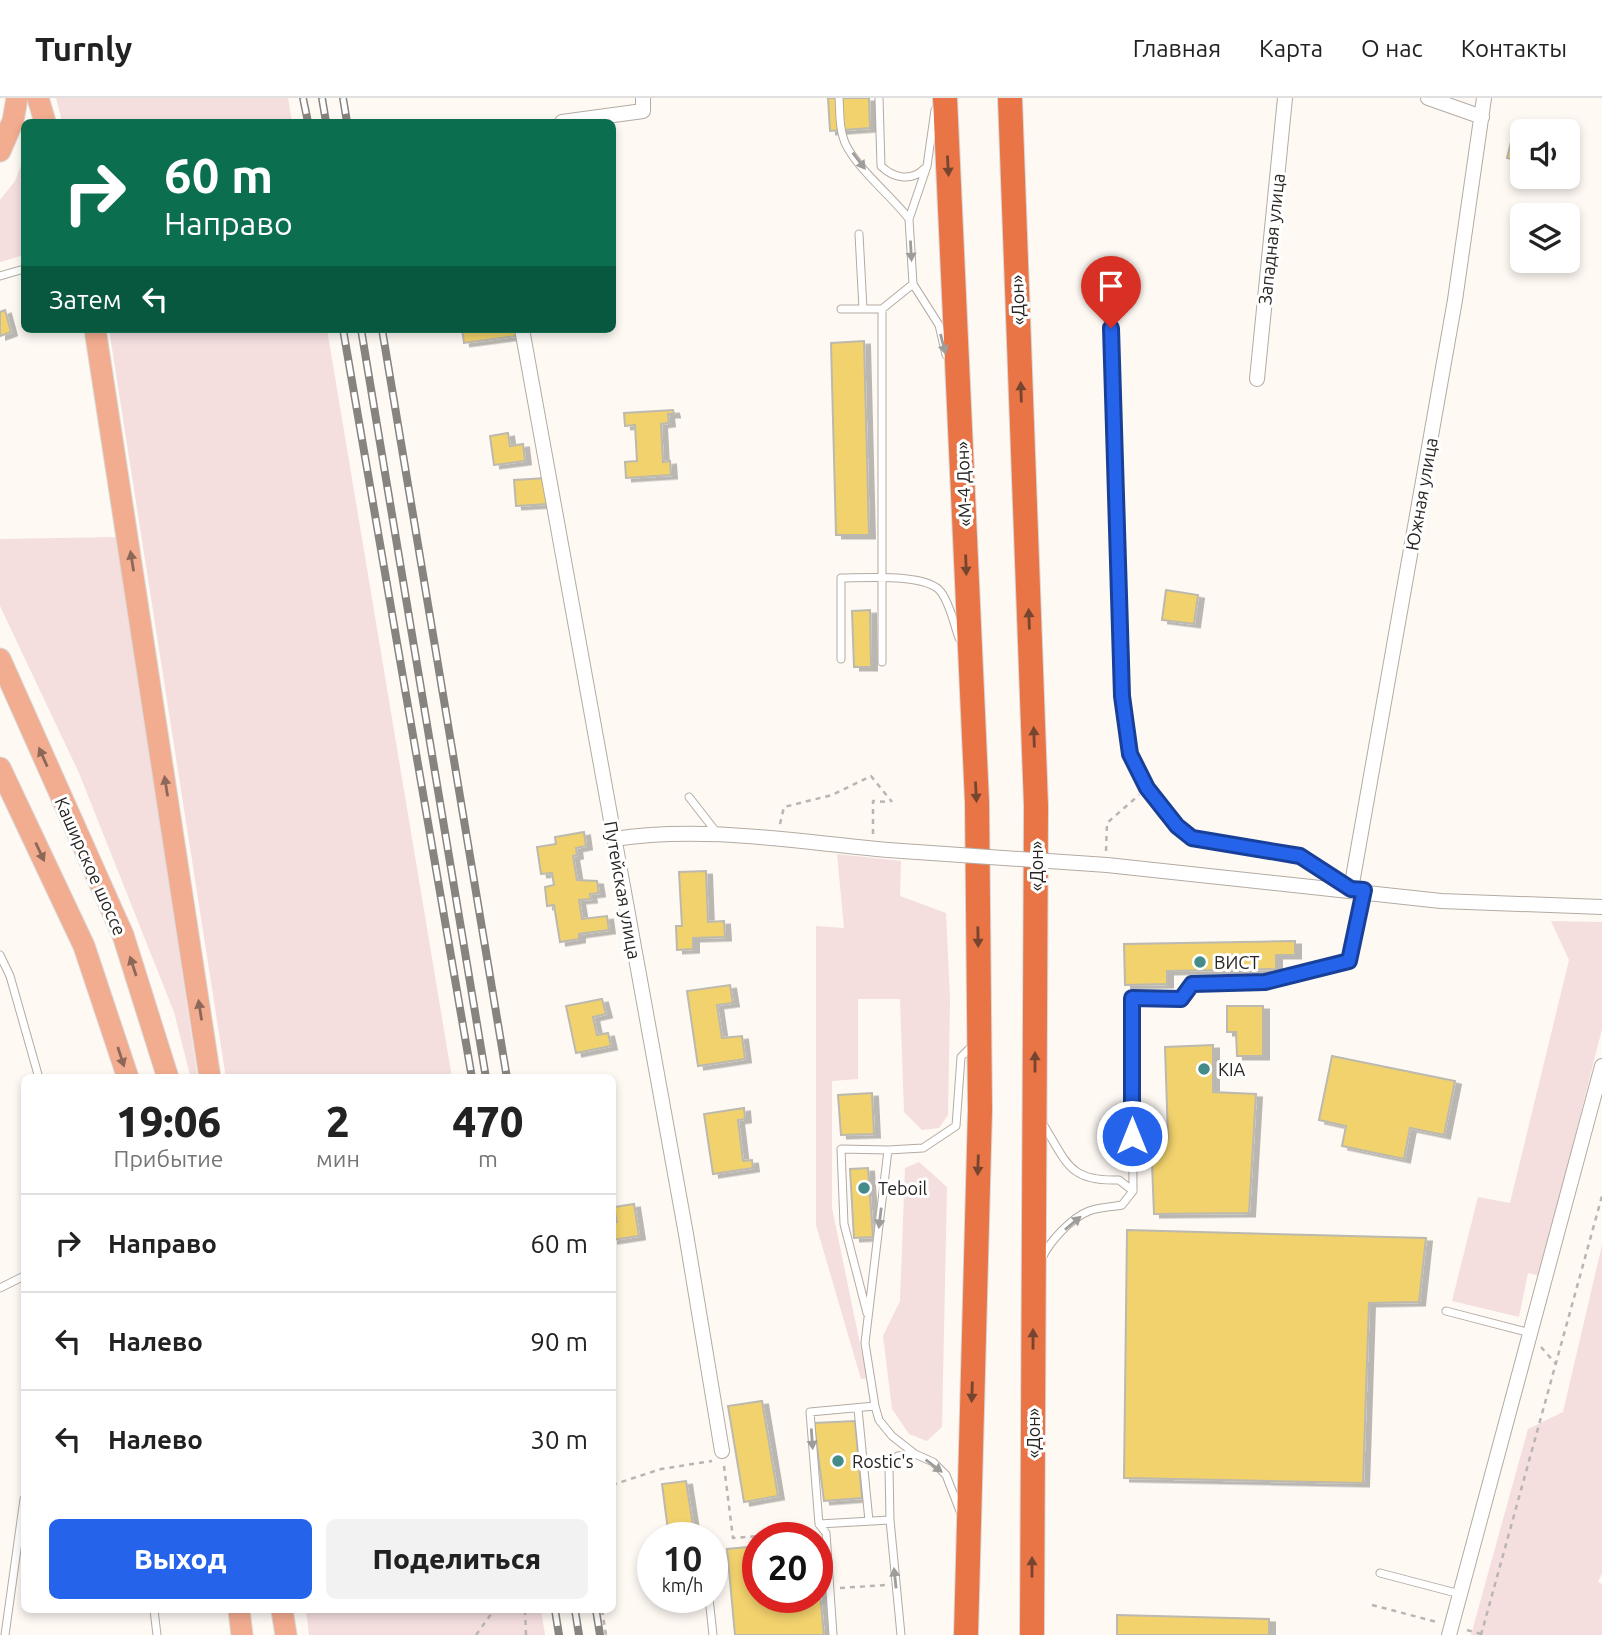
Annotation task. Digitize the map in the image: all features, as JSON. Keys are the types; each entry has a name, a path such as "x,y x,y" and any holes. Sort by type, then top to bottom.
{"highway":[{"name":"«М-4 Дон»","path":"945,98 961,413 977,869 979,1037"},
{"name":"«Дон»","path":"1010,98 1036,806 1032,1635"},
{"path":"966,1635 979,1037"}],"main road":[{"path":"0,151 13,121 18,98"},
{"path":"38,98 43,119"},
{"path":"96,333 209,1074"},
{"name":"Каширское шоссе","path":"0,659 122,935 167,1074"},
{"path":"0,768 84,946 127,1074"},
{"path":"239,1613 242,1635"},
{"path":"282,1613 286,1635"}],"street":[{"path":"584,119 643,111 643,98"},
{"name":"Западная улица","path":"1256,379 1284,98"},
{"path":"1428,98 1482,117"},
{"name":"Южная улица","path":"1358,890 1455,300 1484,98"},
{"name":"Путейская улица","path":"524,333 686,1234 722,1451"},
{"path":"614,839 640,835 717,834 888,850 1107,858 1441,901 1602,907"},
{"path":"1450,1630 1602,1066"}],"lane":[{"path":"839,98 843,139 877,186 895,200 909,219"},
{"path":"879,98 881,166 889,174 900,177 921,173 927,166"},
{"path":"937,98 927,166 909,219 913,284 939,325 961,413"},
{"path":"859,234 863,309"},
{"path":"0,276 21,270"},
{"path":"841,309 882,309 913,284"},
{"path":"1034,1277 1047,1248 1071,1223 1088,1211 1122,1205 1133,1191 1132,998 1181,999 1192,984 1265,982 1349,961 1358,890 1300,856 1192,838 1177,826 1147,788 1130,754 1122,696 1110,301"},
{"path":"882,309 882,662"},
{"path":"841,659 841,578 882,578 922,581 941,592 968,662"},
{"path":"689,797 717,834"},
{"path":"0,955 10,976 38,1074"},
{"path":"868,1317 844,1224 841,1149 923,1148 956,1126 961,1057 979,1037"},
{"path":"1035,1110 1074,1172 1093,1181 1119,1180 1133,1191"},
{"path":"888,1150 865,1343 875,1406 879,1420 892,1436 915,1454 933,1462 946,1475 968,1531"},
{"path":"0,1288 21,1278"},
{"path":"1446,1311 1530,1333"},
{"path":"818,1522 810,1412 875,1406"},
{"path":"858,1409 869,1521"},
{"path":"901,1635 890,1520 889,1469 898,1455 915,1454"},
{"path":"3,1632 21,1518"},
{"path":"833,1523 890,1520"},
{"path":"1380,1573 1460,1594"},
{"path":"153,1613 157,1635"},
{"path":"711,1613 713,1635"},
{"path":"832,1613 833,1635"}],"path":[{"path":"775,840 784,807 832,795 872,776 892,802 873,801 873,837"},
{"path":"1107,858 1107,823 1147,788"},
{"path":"1481,1635 1602,1196"},
{"path":"616,1484 661,1469 711,1462 722,1451"},
{"path":"722,1451 733,1538 742,1537"},
{"path":"833,1589 896,1584"},
{"path":"1372,1605 1450,1630"},
{"path":"476,1635 493,1613"},
{"path":"525,1613 526,1635"},
{"path":"602,1613 606,1635"}],"shaded area":[{"path":"56,98 288,98 292,119 61,119"},
{"path":"21,166 21,256 0,262 0,200 15,181"},
{"path":"110,333 328,333 451,1074 225,1074"},
{"path":"118,537 196,1074 190,1074 174,1012 79,773 0,606 0,539"},
{"path":"837,854 901,861 900,896 946,913 950,999 948,1115 939,1128 922,1130 904,1112 900,999 858,999 858,1079 832,1081 832,1208 867,1378 861,1379 816,1225 816,926 844,928"},
{"path":"1551,921 1602,922 1602,1029 1540,1276 1528,1273 1519,1317 1452,1301 1478,1197 1510,1203 1569,960"},
{"path":"919,1162 947,1187 942,1427 927,1441 909,1434 892,1409 883,1336 900,1301 905,1168"},
{"path":"1602,1245 1602,1573 1598,1582 1602,1584 1602,1635 1471,1635 1528,1429 1563,1412"},
{"path":"306,1613 541,1613 545,1635 309,1635"}],"building":[{"path":"828,98 869,98 870,128 830,131"},
{"path":"5,310 11,332 0,336 0,312"},
{"path":"463,333 516,333 516,336 464,343"},
{"path":"864,341 869,535 836,535 831,343"},
{"path":"673,410 674,414 668,414 669,423 661,424 663,462 670,461 671,475 626,478 625,462 637,461 635,425 625,426 624,413"},
{"path":"508,433 510,446 523,444 525,461 494,465 490,436"},
{"path":"546,478 548,504 516,506 514,480"},
{"path":"1166,590 1198,595 1194,624 1162,620"},
{"path":"870,610 871,667 854,667 852,611"},
{"path":"584,832 586,846 576,848 577,855 573,856 577,880 597,881 599,893 590,894 591,899 579,900 582,919 607,916 609,930 579,934 579,939 560,942 554,905 547,906 545,887 554,885 552,873 541,874 537,847 556,844 555,837"},
{"path":"706,871 708,922 724,921 725,937 693,938 693,949 677,950 676,926 682,926 679,872"},
{"name":"ВИСТ","path":"1295,941 1295,955 1276,955 1276,969 1167,971 1167,984 1125,985 1124,944"},
{"path":"730,985 733,1003 717,1005 722,1038 742,1036 745,1059 698,1066 687,991"},
{"path":"602,999 606,1014 593,1017 597,1035 608,1033 611,1046 576,1053 566,1006"},
{"path":"1227,1006 1263,1006 1263,1056 1237,1056 1236,1032 1227,1032"},
{"path":"1213,1045 1213,1092 1256,1094 1249,1213 1154,1214 1151,1139 1168,1138 1165,1047"},
{"path":"1332,1056 1455,1081 1444,1135 1410,1128 1404,1159 1342,1146 1346,1126 1319,1120"},
{"path":"872,1093 874,1134 841,1135 838,1095"},
{"path":"744,1108 745,1119 738,1120 743,1161 752,1160 753,1168 713,1174 704,1114"},
{"path":"868,1168 873,1237 854,1238 850,1169"},
{"path":"634,1204 639,1236 616,1239 616,1207"},
{"path":"1127,1230 1426,1238 1419,1302 1369,1303 1363,1483 1124,1478"},
{"path":"762,1401 778,1496 744,1502 728,1406"},
{"name":"Rostic's","path":"855,1421 862,1498 824,1501 814,1423"},
{"path":"686,1481 692,1522 667,1522 662,1484"},
{"path":"742,1548 742,1613 822,1613 824,1635 735,1635 728,1549"},
{"path":"1117,1615 1269,1619 1269,1635 1117,1635"}],"railway":[{"path":"303,98 307,119"},
{"path":"322,98 326,119"},
{"path":"343,98 346,119"},
{"path":"344,333 471,1074"},
{"path":"362,333 485,1074"},
{"path":"383,333 506,1074"},
{"path":"555,1613 559,1635"},
{"path":"575,1613 579,1635"},
{"path":"596,1613 600,1635"}],"place":[{"name":"ВИСТ","path":"1200,962"},
{"name":"KIA","path":"1204,1069"},
{"name":"Teboil","path":"864,1188"},
{"name":"Rostic's","path":"838,1461"}],"route":[{"path":"1111,328 1122,696 1130,754 1147,788 1177,826 1192,838 1300,856 1351,889 1364,890 1349,961 1265,982 1192,984 1181,999 1132,998 1132,1136"}]}
